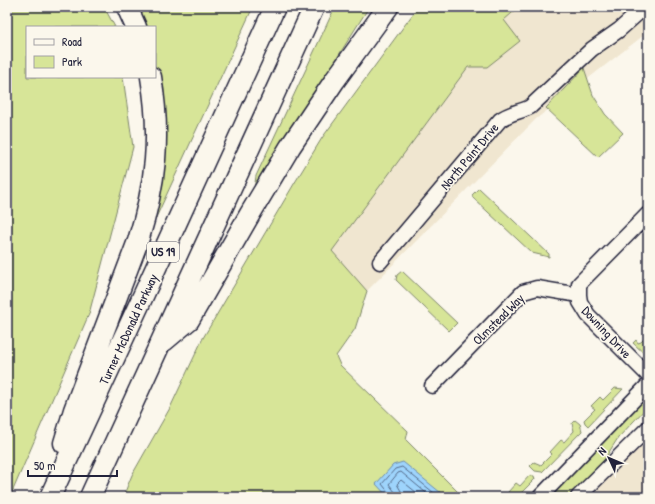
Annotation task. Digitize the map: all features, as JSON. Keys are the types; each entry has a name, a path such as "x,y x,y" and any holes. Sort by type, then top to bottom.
{"highway":[{"path":"127,7 136,26"},
{"name":"Turner McDonald Parkway","path":"49,497 275,7"},
{"name":"US 19","path":"90,497 314,7"},
{"path":"160,343 189,320 290,148 331,86 388,7"},
{"path":"49,497 74,410 147,214 155,165 157,131 155,101 151,78"}],"street":[{"name":"North Point Drive","path":"380,262 500,120 506,115 521,112 530,107 592,49 619,30 645,7"},
{"name":"Downing Drive","path":"648,214 580,284 579,295 580,302 588,315 648,375"},
{"name":"Olmstead Way","path":"432,386 523,292 537,288 579,295"},
{"path":"540,497 648,385"},
{"path":"578,497 648,428"}],"shaded area":[{"path":"444,7 648,7 648,32 536,119 367,291 287,238"},
{"path":"648,433 648,497 577,497"}],"green space":[{"path":"7,7 104,7 114,26 26,26 26,78 123,78 133,147 89,314 10,497 7,497"},
{"path":"134,7 253,7 154,222 150,220 156,78 156,26 143,26"},
{"path":"335,7 369,7 254,190 256,176"},
{"path":"418,7 519,7 504,20 520,41 487,67 468,67 332,251 367,291 355,329 336,356 340,365 408,431 406,440 463,497 123,497 132,475 170,408 203,338 294,184 322,138"},
{"path":"584,68 593,95 605,114 623,133 598,157 546,108"},
{"path":"479,188 549,254 549,257 532,253 473,198 472,195"},
{"path":"402,271 457,323 449,331 396,280 397,275"},
{"path":"648,335 648,357 633,343 636,340 638,343 641,342"},
{"path":"615,388 623,389 588,426 584,420 595,409 591,406 600,397 603,400"},
{"path":"648,395 648,406 618,438 604,460 569,497 550,497"},
{"path":"575,420 580,424 582,431 542,472 535,471 530,466 534,462 541,465 552,454 550,452 561,440 564,442 574,431 572,423"},
{"path":"530,475 534,476 535,479 517,497 510,497 511,495 508,492 516,483 520,486"}],"water":[{"path":"403,462 446,497 388,497 376,484 393,465"}]}
